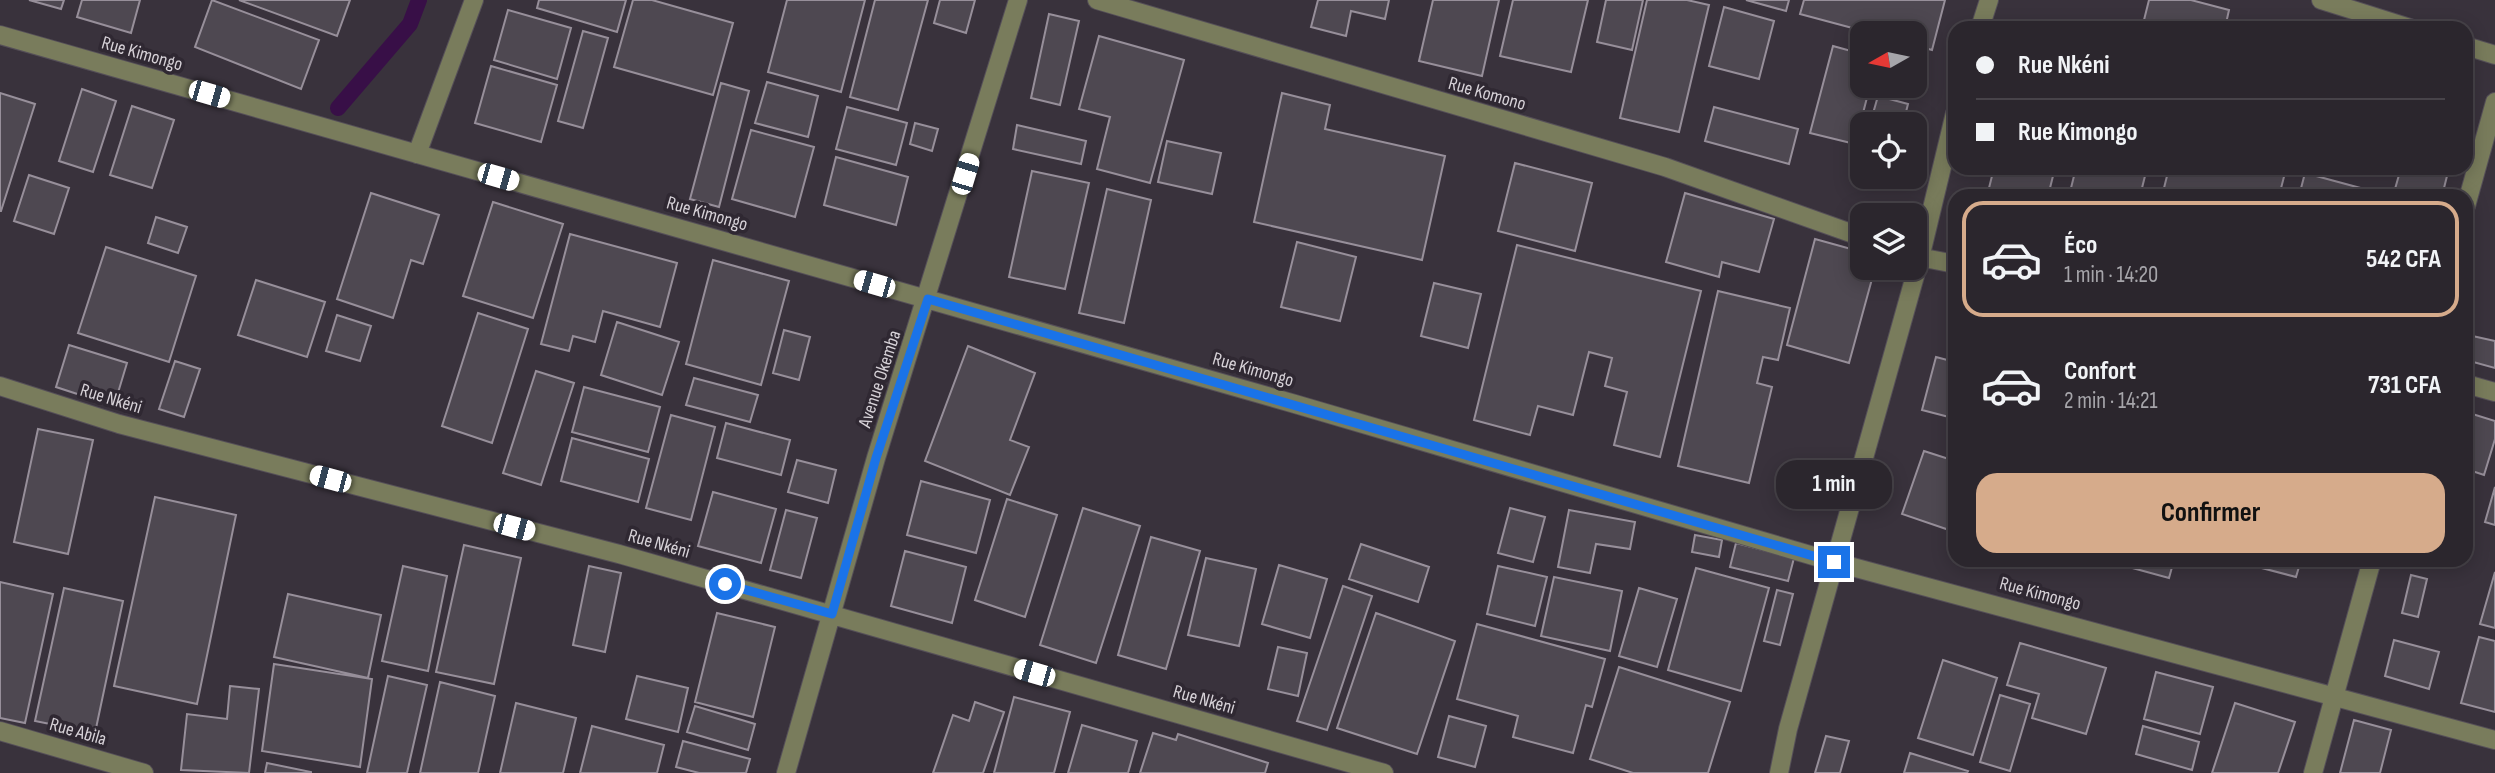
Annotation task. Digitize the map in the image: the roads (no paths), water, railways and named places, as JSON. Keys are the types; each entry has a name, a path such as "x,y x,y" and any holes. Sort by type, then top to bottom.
{"street":[{"path":"417,154 474,0"},
{"name":"Avenue Okemba","path":"786,773 876,458 928,299 1018,0"},
{"name":"Rue Komono","path":"1097,0 1665,167 1850,233"},
{"path":"1982,21 1989,0"},
{"path":"2321,0 2388,21"},
{"name":"Rue Kimongo","path":"0,35 928,299 1834,562 2495,740"},
{"path":"2473,48 2495,55"},
{"path":"2471,189 2495,102"},
{"path":"1927,219 1948,140"},
{"path":"1927,259 1948,263"},
{"path":"1779,773 1911,280"},
{"name":"Rue Nkéni","path":"0,386 119,424 619,554 1384,773"},
{"path":"2473,386 2495,392"},
{"path":"2313,773 2370,567"},
{"name":"Rue Abila","path":"0,732 144,773"}],"waterway":[{"path":"338,108 410,24 419,0"}]}
